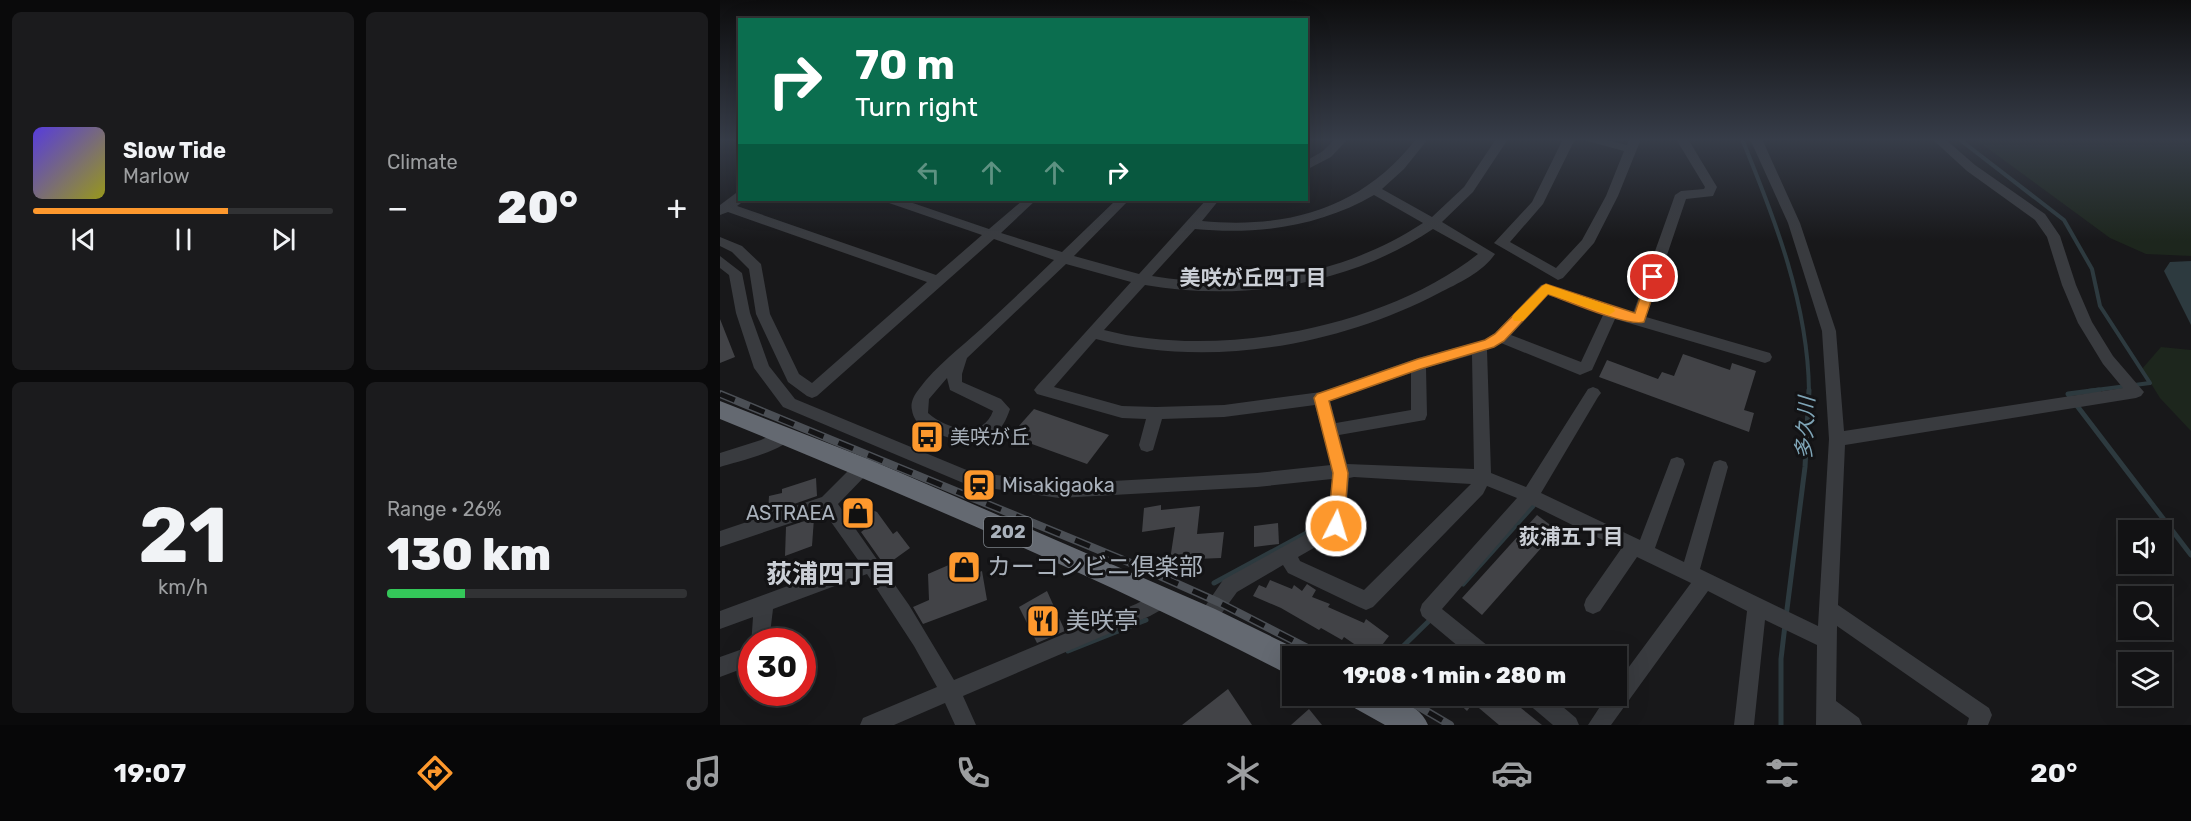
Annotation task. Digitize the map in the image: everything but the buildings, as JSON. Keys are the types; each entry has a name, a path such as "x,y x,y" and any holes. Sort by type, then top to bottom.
{"highway":[{"name":"202","path":"720,410 862,467 1206,618 1282,656"},
{"path":"1371,706 1384,718 1414,725"}],"street":[{"path":"1191,224 1220,228 1273,224 1321,214 1373,189 1392,173"},
{"path":"896,201 933,216 1140,280 1197,287 1232,287 1305,279 1344,267 1383,251 1414,235 1432,222 1461,198 1480,173"},
{"path":"1552,173 1537,204 1501,243 1558,275 1587,243 1612,196 1621,173"},
{"path":"1639,318 1681,195 1709,193 1711,187 1702,173"},
{"path":"1773,173 1785,196 1829,331 1837,439 1828,609 1826,716 1852,725"},
{"path":"1837,439 2075,402 2131,387 2108,360 2085,323 2069,285 2053,236 2040,217 1978,173"},
{"path":"1093,333 1139,344 1194,347 1306,334 1357,321 1416,299 1452,280 1488,254 1373,189"},
{"path":"723,209 738,200"},
{"path":"720,241 737,249 756,267 763,314 793,378 812,392 1029,201"},
{"path":"919,408 931,395 943,388 955,387 995,403 1002,409 1000,420 977,437 960,436 930,424 922,418 919,408 921,397 1122,201"},
{"path":"1212,201 1042,390 1122,412 1224,411 1322,398 1418,364 1479,347 1500,337 1546,289 1611,312 1639,318 1765,357"},
{"path":"723,209 938,281"},
{"path":"720,261 735,273 743,313 762,368 789,403 968,478 1059,491 1341,473 1354,470 1483,477 1530,496 1827,640"},
{"path":"1500,337 1580,369 1587,366 1611,312"},
{"path":"1287,555 1294,567 1366,601 1477,489 1483,477 1479,347"},
{"path":"955,387 954,374 960,358"},
{"path":"1331,430 1419,415 1418,364"},
{"path":"1473,646 1435,615 1530,496 1593,393"},
{"path":"1206,618 1230,586 1336,526 1341,473 1322,398"},
{"path":"1147,444 1156,412"},
{"path":"720,460 766,445 786,435"},
{"path":"1593,605 1639,548 1677,464"},
{"path":"720,539 828,503 862,467"},
{"path":"1598,725 1697,576 1720,467"},
{"path":"828,503 871,564 954,697 966,725"},
{"path":"720,620 871,564"},
{"path":"870,725 954,697 1161,600"},
{"path":"761,628 764,604"},
{"path":"1744,725 1757,605"},
{"path":"1828,609 1982,714 1977,725"},
{"path":"720,667 738,660"},
{"path":"1546,706 1569,725"}],"shaded area":[{"path":"2021,173 2191,173 2191,256 2146,254 2110,238"},
{"path":"2191,261 2191,325 2164,271 2170,262"},
{"path":"2161,347 2191,350 2191,431 2160,398 2142,369"}],"waterway":[{"name":"多久川","path":"1755,173 1788,262 1796,294 1803,326 1809,391"},
{"path":"2003,173 2064,220 2092,269 2100,306 2150,383 2088,391"},
{"path":"2099,390 2068,394 2191,555"},
{"name":"多久川","path":"1786,617 1805,467 1809,391"},
{"path":"1463,584 1533,506"},
{"path":"1214,583 1314,529 1322,520"},
{"path":"1403,646 1431,619"},
{"path":"1068,651 1146,620"},
{"name":"多久川","path":"1781,725 1781,659 1785,625"}],"railway":[{"path":"720,394 1133,564 1218,602 1304,646"},
{"path":"1418,706 1450,725"}],"slow traffic":[{"path":"1519,317 1546,289 1609,311"}],"place":[{"name":"美咲が丘","path":"927,437"},
{"name":"Misakigaoka","path":"979,485"},
{"name":"ASTRAEA","path":"858,513"},
{"name":"カーコンビニ倶楽部","path":"964,567"},
{"name":"美咲亭","path":"1043,621"}],"district":[{"name":"美咲が丘四丁目","path":"1253,277"},
{"name":"荻浦五丁目","path":"1571,536"},
{"name":"荻浦四丁目","path":"831,574"}],"route":[{"path":"1336,526 1341,473 1322,398 1418,364 1489,344 1500,337 1546,289 1611,312 1639,318 1653,277"}]}
